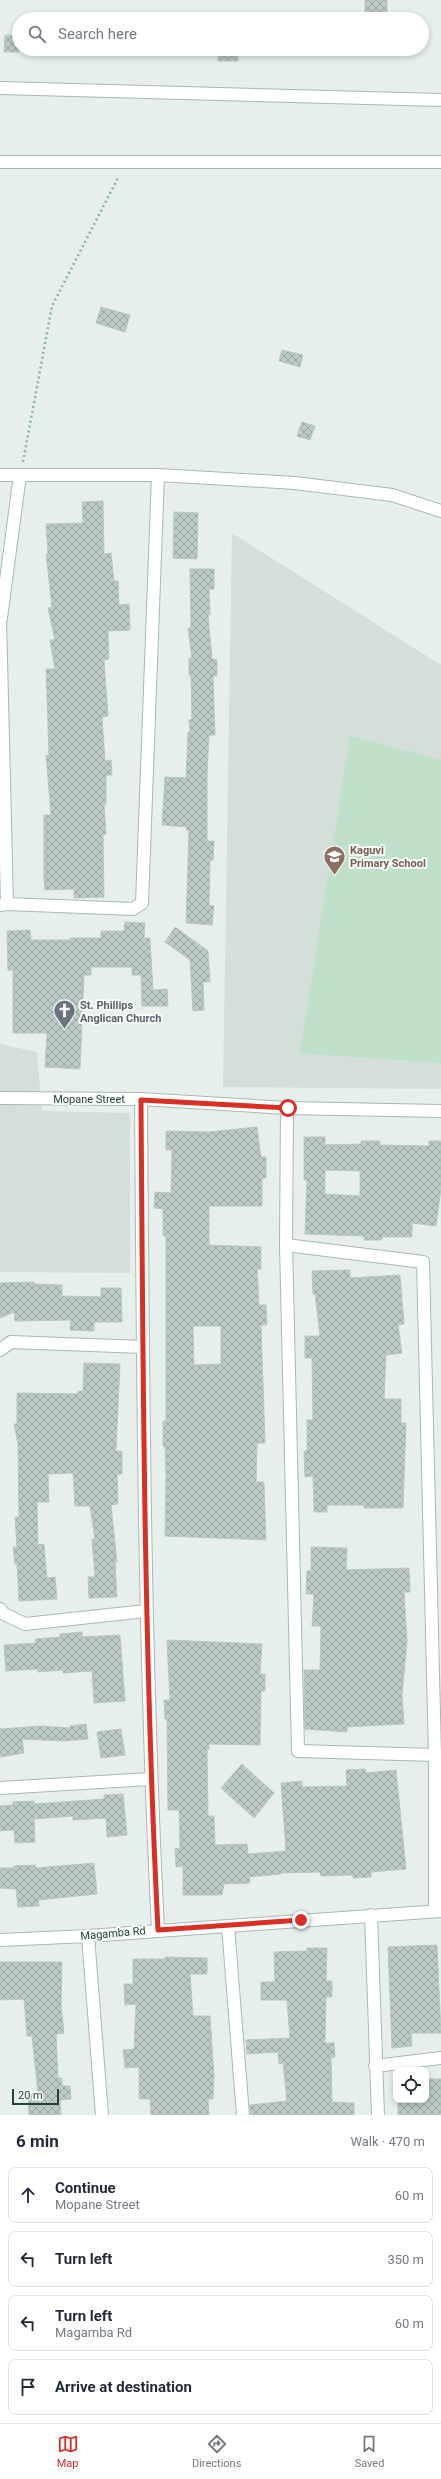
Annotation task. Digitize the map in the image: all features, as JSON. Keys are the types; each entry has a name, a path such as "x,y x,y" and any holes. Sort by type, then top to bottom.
{"street":[{"path":"0,88 441,100"},
{"path":"0,162 441,162"},
{"path":"0,475 158,475 295,483 384,494 441,510"},
{"path":"20,475 1,618 3,904 133,909 142,903 158,475"},
{"name":"Mopane Street","path":"0,1098 141,1100 288,1108 441,1111"},
{"path":"141,1100 146,1611 150,1779 158,1930"},
{"path":"288,1108 286,1245 298,1751 435,1755"},
{"path":"286,1245 423,1262 438,1911"},
{"path":"0,1350 11,1342 143,1346"},
{"path":"0,1609 4,1614 25,1624 146,1611"},
{"path":"0,1788 150,1779"},
{"name":"Magamba Rd","path":"0,1940 88,1936 438,1911"},
{"path":"371,1915 375,2066 378,2115"},
{"path":"228,1926 243,2115"},
{"path":"88,1936 102,2115"},
{"path":"375,2066 441,2058"}],"path":[{"path":"20,475 52,306 126,161"}],"shaded area":[{"name":"Kaguvi Primary School","path":"232,533 441,665 441,1089 223,1087"},
{"path":"0,1044 37,1052 42,1111 130,1113 130,1273 0,1272"}],"green space":[{"path":"350,736 441,760 441,1063 300,1053"}],"building":[{"path":"365,0 387,0 387,12 365,12"},
{"path":"5,35 12,36 12,52 4,52"},
{"path":"218,56 238,56 238,61 218,61"},
{"path":"101,307 130,315 125,332 96,323"},
{"path":"282,350 303,355 300,367 279,361"},
{"path":"302,422 315,426 310,440 297,436"},
{"path":"103,501 104,554 111,553 114,581 118,581 119,605 129,604 130,630 108,631 109,659 104,660 108,716 102,717 105,761 111,760 112,775 106,775 106,804 104,804 106,834 103,835 104,897 74,898 74,889 45,890 44,879 44,815 51,815 46,755 49,755 46,669 55,669 50,640 55,640 48,608 52,607 46,554 48,554 46,524 83,523 82,502"},
{"path":"174,512 198,513 197,559 173,558"},
{"path":"190,569 214,569 214,589 209,589 210,615 208,615 212,659 217,660 217,676 213,676 215,735 209,735 207,776 207,841 214,841 213,860 210,860 209,905 214,906 212,925 186,923 189,830 186,830 187,827 162,825 165,777 186,778 188,732 190,732 189,720 192,719 189,658 192,659 188,628 191,628"},
{"path":"125,922 145,923 144,938 150,938 153,990 167,989 168,1006 142,1006 141,975 132,975 132,967 91,967 91,975 84,975 80,1069 45,1067 47,1033 13,1033 13,970 8,970 7,931 30,930 31,940 101,938 101,931 124,931"},
{"path":"175,927 208,951 210,982 203,982 204,1010 193,1011 190,960 165,942"},
{"path":"257,1127 261,1157 266,1157 266,1178 262,1178 262,1206 209,1206 209,1245 261,1247 261,1269 257,1269 259,1305 266,1305 267,1325 261,1325 265,1443 257,1443 256,1482 264,1482 266,1540 165,1536 166,1473 165,1446 163,1446 163,1421 166,1421 166,1236 163,1236 163,1209 154,1208 155,1192 171,1193 172,1150 166,1150 166,1131 209,1132","holes":["193,1326 221,1326 221,1364 194,1365"]},
{"path":"304,1137 325,1137 325,1145 361,1144 361,1141 380,1141 380,1145 429,1146 429,1141 441,1141 441,1189 436,1226 412,1223 412,1237 382,1237 382,1240 364,1240 364,1236 305,1234 307,1180 304,1180","holes":["325,1170 360,1171 360,1196 325,1194"]},
{"path":"350,1270 350,1278 400,1275 404,1324 398,1325 402,1353 386,1355 384,1399 401,1399 401,1423 406,1423 403,1508 364,1508 364,1505 327,1505 327,1512 314,1512 313,1476 305,1477 304,1451 307,1451 307,1420 313,1420 312,1358 305,1358 305,1336 320,1336 315,1294 313,1294 312,1271"},
{"path":"34,1282 34,1284 62,1285 62,1296 101,1297 101,1288 121,1288 122,1322 94,1322 94,1331 70,1330 71,1320 15,1321 14,1312 0,1318 0,1283"},
{"path":"84,1363 120,1364 116,1451 122,1451 122,1474 117,1474 118,1504 111,1505 117,1562 115,1562 117,1597 89,1598 88,1577 95,1577 92,1539 95,1539 90,1506 75,1506 73,1473 48,1474 49,1502 37,1502 38,1545 44,1544 47,1578 55,1577 57,1599 19,1601 17,1564 15,1564 13,1547 17,1547 15,1517 19,1517 18,1444 14,1424 17,1424 17,1393 78,1394 78,1391 83,1391"},
{"path":"311,1547 347,1548 346,1570 409,1568 410,1592 404,1592 407,1641 402,1695 404,1724 347,1727 347,1732 305,1729 304,1670 320,1670 321,1626 312,1626 314,1594 306,1594 307,1571 311,1571"},
{"path":"82,1632 82,1637 120,1635 125,1701 94,1703 92,1671 63,1673 63,1670 38,1672 38,1669 6,1671 4,1645 36,1643 35,1639 60,1637 60,1634"},
{"path":"167,1640 262,1644 260,1674 265,1674 265,1691 261,1691 260,1745 209,1744 209,1749 207,1749 208,1816 214,1816 215,1845 247,1844 248,1854 286,1851 281,1783 302,1781 302,1787 347,1786 346,1770 365,1769 366,1773 396,1770 406,1869 371,1872 371,1877 353,1878 353,1875 321,1876 320,1872 280,1873 281,1874 249,1877 250,1883 224,1884 222,1895 183,1895 183,1866 176,1867 175,1849 180,1848 179,1810 168,1810 167,1719 165,1719 164,1700 170,1700"},
{"path":"86,1724 88,1739 64,1741 22,1739 24,1753 0,1757 0,1729 42,1726 70,1728 70,1726"},
{"path":"121,1729 125,1755 101,1758 97,1732"},
{"path":"242,1764 274,1793 254,1818 221,1788"},
{"path":"123,1794 127,1835 107,1837 106,1818 73,1820 73,1816 34,1819 35,1842 15,1843 14,1830 0,1831 0,1806 13,1805 13,1802 34,1801 34,1804 104,1799 104,1795"},
{"path":"94,1863 97,1894 38,1900 39,1906 18,1907 16,1889 0,1888 0,1868 35,1865 36,1868"},
{"path":"437,1945 441,2033 411,2033 412,2046 392,2048 388,1947"},
{"path":"307,1948 327,1948 326,1981 332,1981 332,1997 326,1997 325,2043 334,2043 335,2057 331,2057 332,2102 354,2103 354,2115 250,2115 250,2105 287,2101 283,2063 279,2064 278,2052 247,2054 246,2040 290,2038 287,2000 261,2000 261,1982 275,1982 274,1952 307,1951"},
{"path":"165,1957 207,1958 207,1974 190,1974 193,2016 210,2016 214,2076 213,2099 208,2099 209,2115 151,2115 150,2099 139,2099 139,2067 125,2068 123,2050 134,2049 136,2004 125,2005 124,1984 133,1984 133,1959 165,1959"},
{"path":"0,1962 62,1962 61,2005 64,2033 56,2034 58,2078 62,2078 62,2086 70,2086 71,2099 60,2100 61,2115 29,2115 28,2094 38,2094 32,2036 27,2036 24,1999 0,2000"},
{"path":"429,2079 441,2079 441,2115 398,2115 398,2103 429,2103"}],"place":[{"name":"Kaguvi Primary School","path":"334,876"},
{"name":"St. Phillips Anglican Church","path":"64,1030"}],"route":[{"path":"288,1108 141,1100 146,1611 150,1779 158,1930 301,1920"}]}
